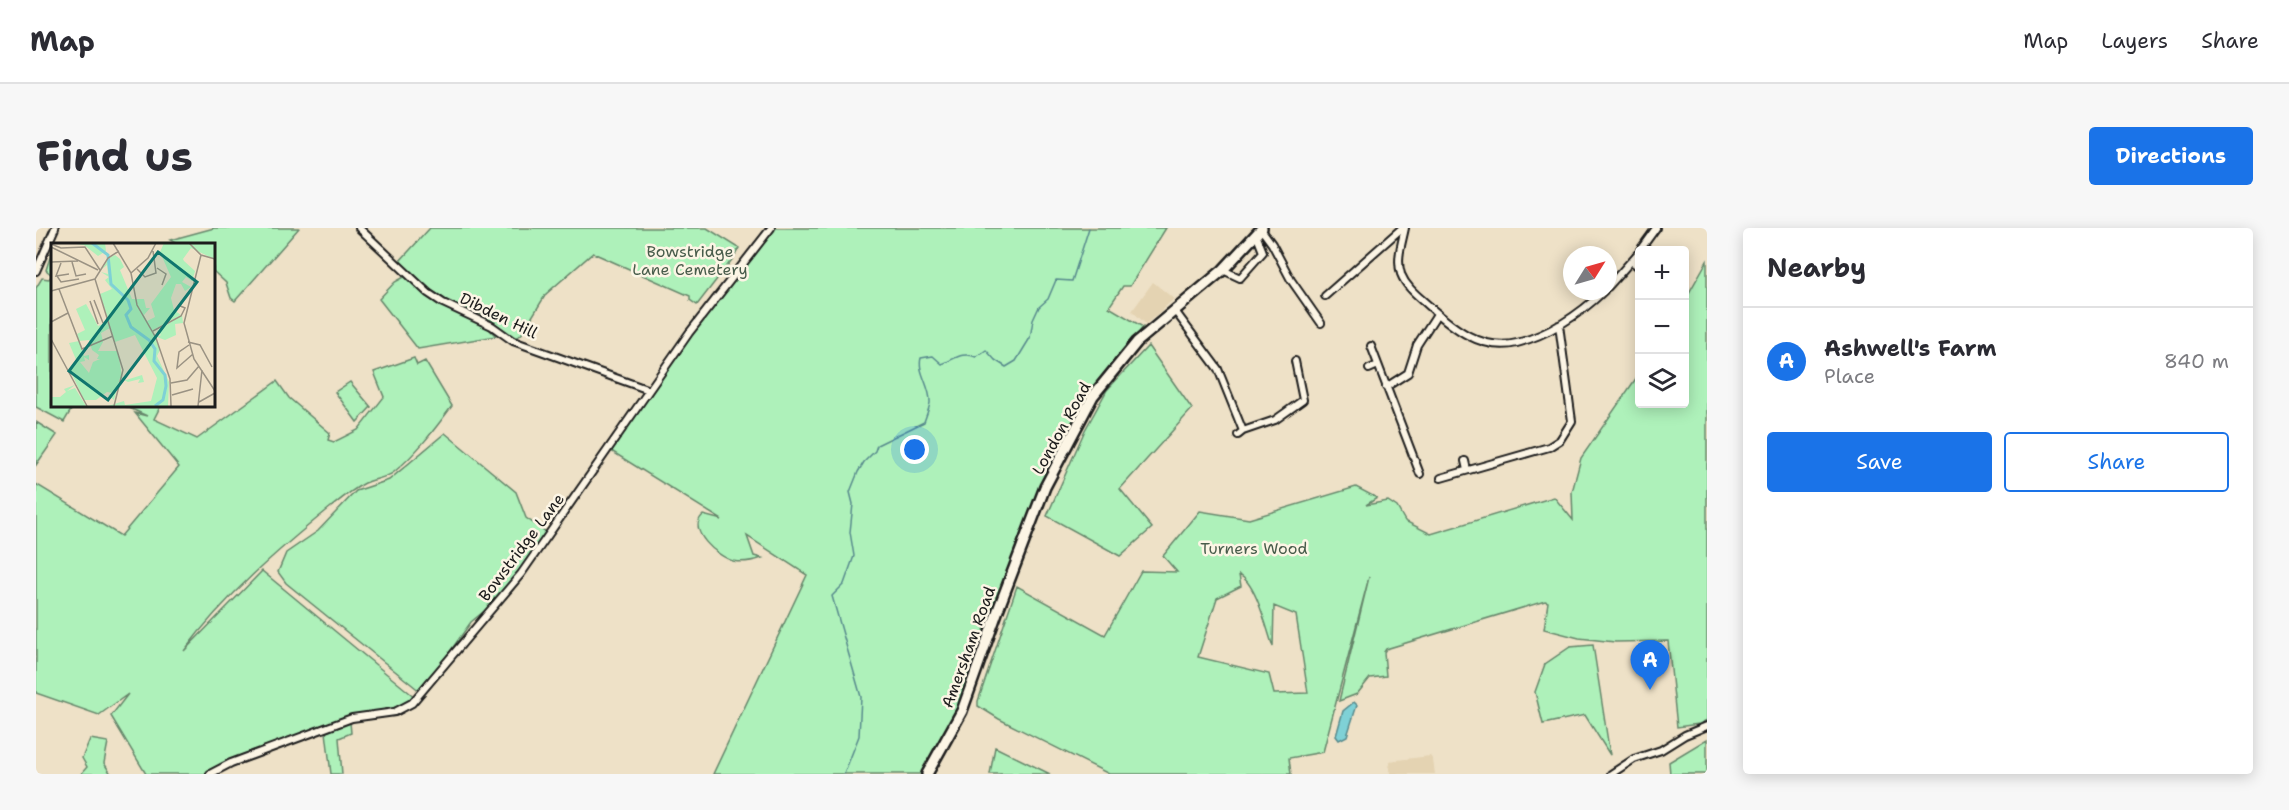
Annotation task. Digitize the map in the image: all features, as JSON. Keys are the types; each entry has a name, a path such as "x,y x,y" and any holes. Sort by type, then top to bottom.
{"highway":[{"name":"London Road","path":"1016,562 1046,487 1093,396 1137,342 1223,270 1260,230"},
{"name":"Amersham Road","path":"927,774 962,711 1016,562"}],"street":[{"path":"36,272 55,228"},
{"name":"Dibden Hill","path":"359,228 428,293 443,303 492,326 513,341 649,390"},
{"name":"Bowstridge Lane","path":"210,774 231,763 352,718 395,712 412,703 521,574 689,333 771,228"},
{"path":"1326,296 1404,228"},
{"path":"1404,228 1400,252 1402,275 1412,291 1460,333 1477,340 1500,344 1517,343 1559,325 1594,300"},
{"path":"1643,246 1656,228"},
{"path":"1223,270 1240,278 1263,252 1260,230"},
{"path":"1260,230 1272,244 1291,280 1321,323"},
{"path":"1617,277 1635,257"},
{"path":"1631,261 1635,264"},
{"path":"1175,311 1218,369 1241,433 1275,420 1303,400 1295,361"},
{"path":"1386,387 1408,373 1417,345 1437,314"},
{"path":"1441,478 1549,447 1560,440 1572,421 1559,325"},
{"path":"1371,346 1419,472 1425,465"},
{"path":"1369,369 1378,365"},
{"path":"1465,461 1467,470"},
{"path":"1611,774 1634,759 1661,750 1685,735 1707,726"}],"shaded area":[{"path":"1153,282 1174,299 1146,324 1132,311"},
{"path":"1430,756 1433,760 1435,774 1390,774 1389,761"}],"green space":[{"path":"214,228 299,228 235,301 231,298 226,283 214,272 214,243 175,243 170,240"},
{"name":"Bowstridge Lane Cemetery","path":"430,228 707,228 739,248 697,305 690,300 690,296 593,253 546,294 521,335 515,338 484,315 454,305 434,292 399,262"},
{"path":"774,228 1166,228 1130,286 1123,286 1109,307 1143,327 1093,396 1041,498 962,711 930,774 713,774 807,575 747,536 754,556 762,558 736,562 712,549 701,535 698,528 699,521 703,515 722,520 608,449 689,333"},
{"path":"51,254 51,274 46,270"},
{"name":"Turners Wood","path":"1707,261 1707,720 1699,724 1677,727 1668,641 1615,642 1579,638 1544,629 1548,602 1545,601 1386,649 1384,652 1386,676 1370,678 1357,694 1339,701 1369,577 1323,752 1289,758 1291,774 1109,774 999,719 978,706 1017,586 1105,635 1141,571 1177,572 1163,556 1200,511 1249,519 1356,487 1377,498 1366,505 1388,501 1397,507 1405,521 1431,534 1554,497 1573,520 1572,492 1581,458 1635,380 1635,408 1689,408 1689,293","holes":["1239,575 1251,587 1273,647 1274,606 1296,615 1308,693 1274,694 1269,674 1198,657 1217,598 1241,586"]},
{"path":"51,276 51,406 73,406 64,422 36,407 36,288 42,278 49,279"},
{"path":"406,276 431,297 486,326 496,336 418,349 379,299 395,282"},
{"path":"1148,346 1192,409 1120,489 1152,528 1120,556 1047,516 1085,430 1107,390"},
{"path":"414,358 417,365 425,361 452,406 418,449 394,472 365,483 352,491 272,557 217,611 184,651 262,571 416,698 412,703 364,715 210,774 146,774 111,716 128,694 99,715 36,693 36,484 121,536 179,467 135,413 147,416 125,406 160,406 154,419 197,439 277,381 289,398 330,433 328,440 334,442 358,430 384,397 374,372"},
{"path":"350,382 371,407 357,422 335,392"},
{"path":"36,422 57,435 36,465"},
{"path":"445,433 516,492 526,518 549,534 500,598 471,622 421,692 286,583 278,572 286,553 318,531 356,491 389,480"},
{"path":"1593,645 1610,755 1585,715 1543,724 1535,692 1545,664 1570,647"},
{"path":"350,722 351,733 339,738 342,774 331,774 326,732"},
{"path":"90,739 108,742 104,763 111,774 81,774 87,767 82,758"},
{"path":"1707,739 1707,774 1670,774 1669,762"},
{"path":"995,747 1050,774 990,774"}],"water":[{"path":"1354,702 1357,705 1347,736 1339,740 1336,736 1343,711"}],"waterway":[{"path":"844,774 859,736 861,697 832,596 844,584 854,556 850,532 853,504 850,492 858,472 875,451 877,445 924,422 930,405 930,397 921,369 921,358 933,356 942,364 963,355 976,357 986,350 1006,367 1016,361 1030,338 1033,320 1039,307 1048,299 1056,280 1072,281 1089,228"}],"place":[{"name":"Ashwell's Farm","path":"1650,690"}]}
